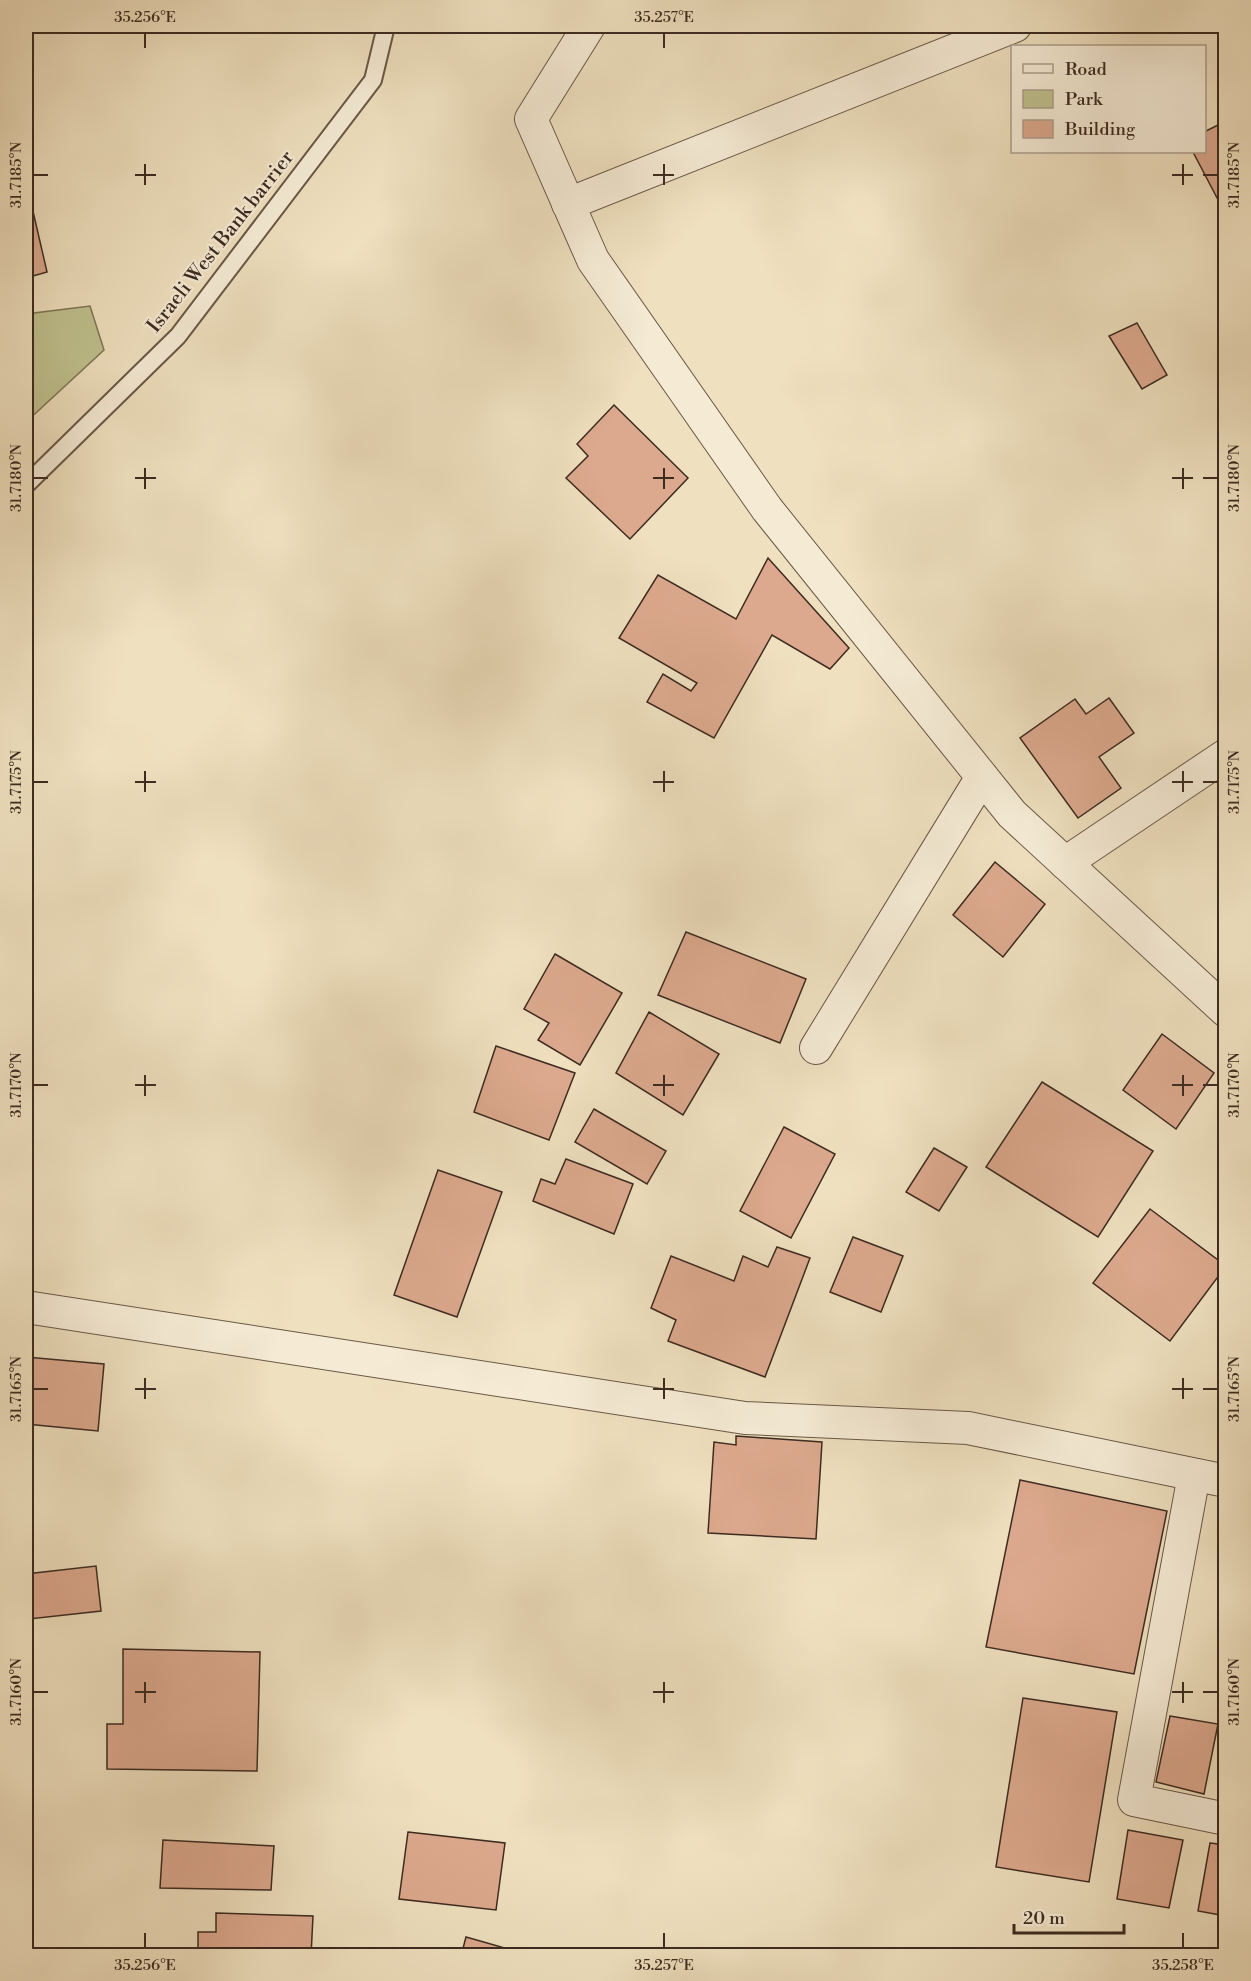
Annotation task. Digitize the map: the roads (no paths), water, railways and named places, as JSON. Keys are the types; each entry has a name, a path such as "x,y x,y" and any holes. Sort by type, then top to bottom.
{"street":[{"path":"589,26 531,119 593,260 767,508 1012,814 1226,1011"},
{"path":"568,204 1015,26"},
{"path":"1065,863 1226,755"},
{"path":"816,1048 982,777"},
{"path":"26,1307 745,1418 968,1428 1226,1481"},
{"path":"1194,1475 1134,1800 1226,1819"}],"lane":[{"name":"Israeli West Bank barrier","path":"26,485 178,336 373,80 386,26"}]}
